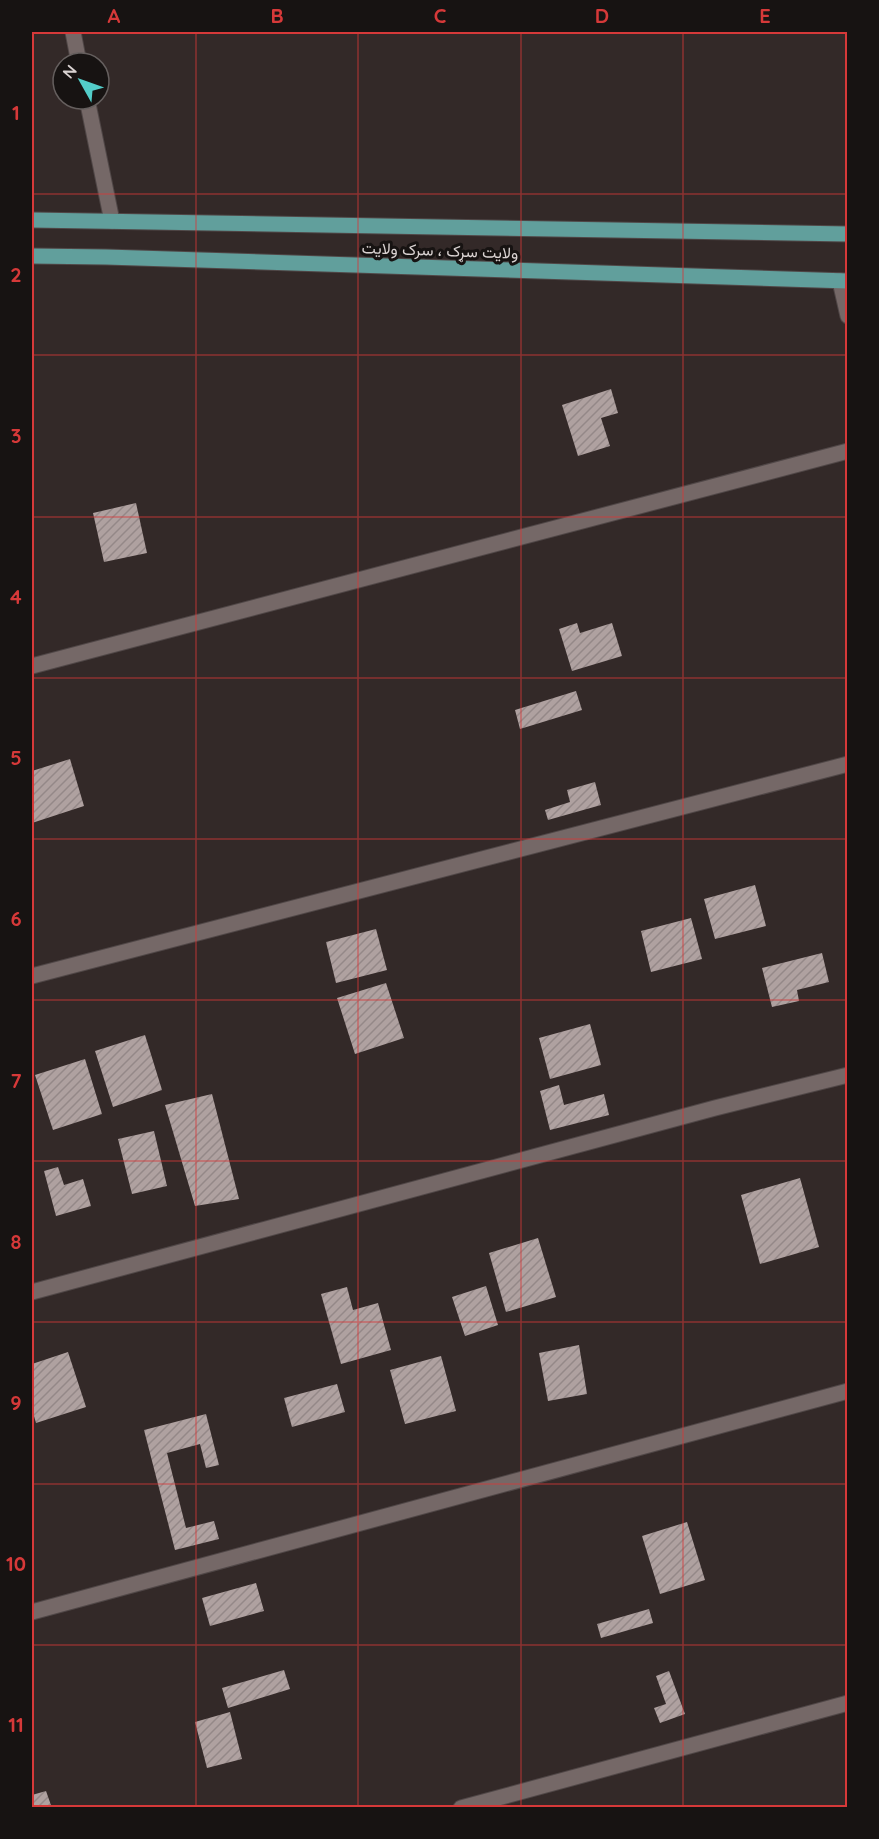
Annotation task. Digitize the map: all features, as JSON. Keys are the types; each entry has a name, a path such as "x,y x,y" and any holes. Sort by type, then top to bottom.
{"main road":[{"name":"ولایت سړک ، سرک ولایت","path":"32,220 848,234"},
{"name":"ولایت سړک ، سرک ولایت","path":"32,256 106,256 844,281"}],"street":[{"path":"73,32 77,51"},
{"path":"89,111 112,221"},
{"path":"844,281 848,316"},
{"path":"32,666 848,451"},
{"path":"32,976 848,764"},
{"path":"32,1292 704,1111 848,1075"},
{"path":"32,1612 848,1391"},
{"path":"461,1808 848,1703"}],"building":[{"path":"611,389 618,413 601,418 610,446 578,456 562,405"},
{"path":"136,503 147,553 104,562 93,513"},
{"path":"577,623 580,633 612,623 622,656 572,671 559,629"},
{"path":"576,691 582,710 520,729 515,710"},
{"path":"70,759 84,806 32,823 32,771"},
{"path":"595,782 601,805 548,820 545,810 570,802 567,790"},
{"path":"755,885 766,926 715,939 704,899"},
{"path":"691,918 702,959 651,972 641,931"},
{"path":"376,929 387,970 336,983 326,942"},
{"path":"822,953 829,982 797,990 799,1001 772,1007 762,968"},
{"path":"386,983 404,1038 355,1054 337,998"},
{"path":"590,1024 601,1065 550,1079 539,1038"},
{"path":"145,1035 162,1090 113,1107 95,1051"},
{"path":"85,1059 102,1114 53,1130 35,1075"},
{"path":"559,1085 564,1105 604,1094 609,1115 550,1130 540,1091"},
{"path":"212,1094 239,1199 195,1206 165,1105"},
{"path":"154,1131 167,1186 132,1194 118,1139"},
{"path":"58,1167 64,1185 83,1179 91,1206 56,1216 44,1171"},
{"path":"800,1178 819,1247 760,1264 741,1195"},
{"path":"538,1238 556,1297 506,1312 489,1253"},
{"path":"486,1286 498,1325 465,1336 452,1297"},
{"path":"347,1287 353,1310 378,1303 391,1350 341,1364 321,1294"},
{"path":"579,1345 587,1394 548,1401 539,1353"},
{"path":"68,1352 86,1407 36,1423 32,1409 32,1364"},
{"path":"441,1356 456,1411 405,1424 390,1370"},
{"path":"337,1384 345,1412 292,1427 284,1398"},
{"path":"206,1414 219,1465 206,1468 200,1444 167,1453 186,1528 214,1521 219,1539 175,1550 144,1430"},
{"path":"687,1522 705,1580 660,1594 642,1536"},
{"path":"256,1583 264,1611 210,1626 202,1598"},
{"path":"649,1609 653,1623 601,1638 597,1624"},
{"path":"284,1670 290,1689 228,1708 222,1688"},
{"path":"669,1671 685,1714 660,1723 654,1708 666,1704 656,1676"},
{"path":"230,1712 242,1759 207,1768 195,1722"},
{"path":"46,1791 52,1808 32,1808 32,1795"}]}
